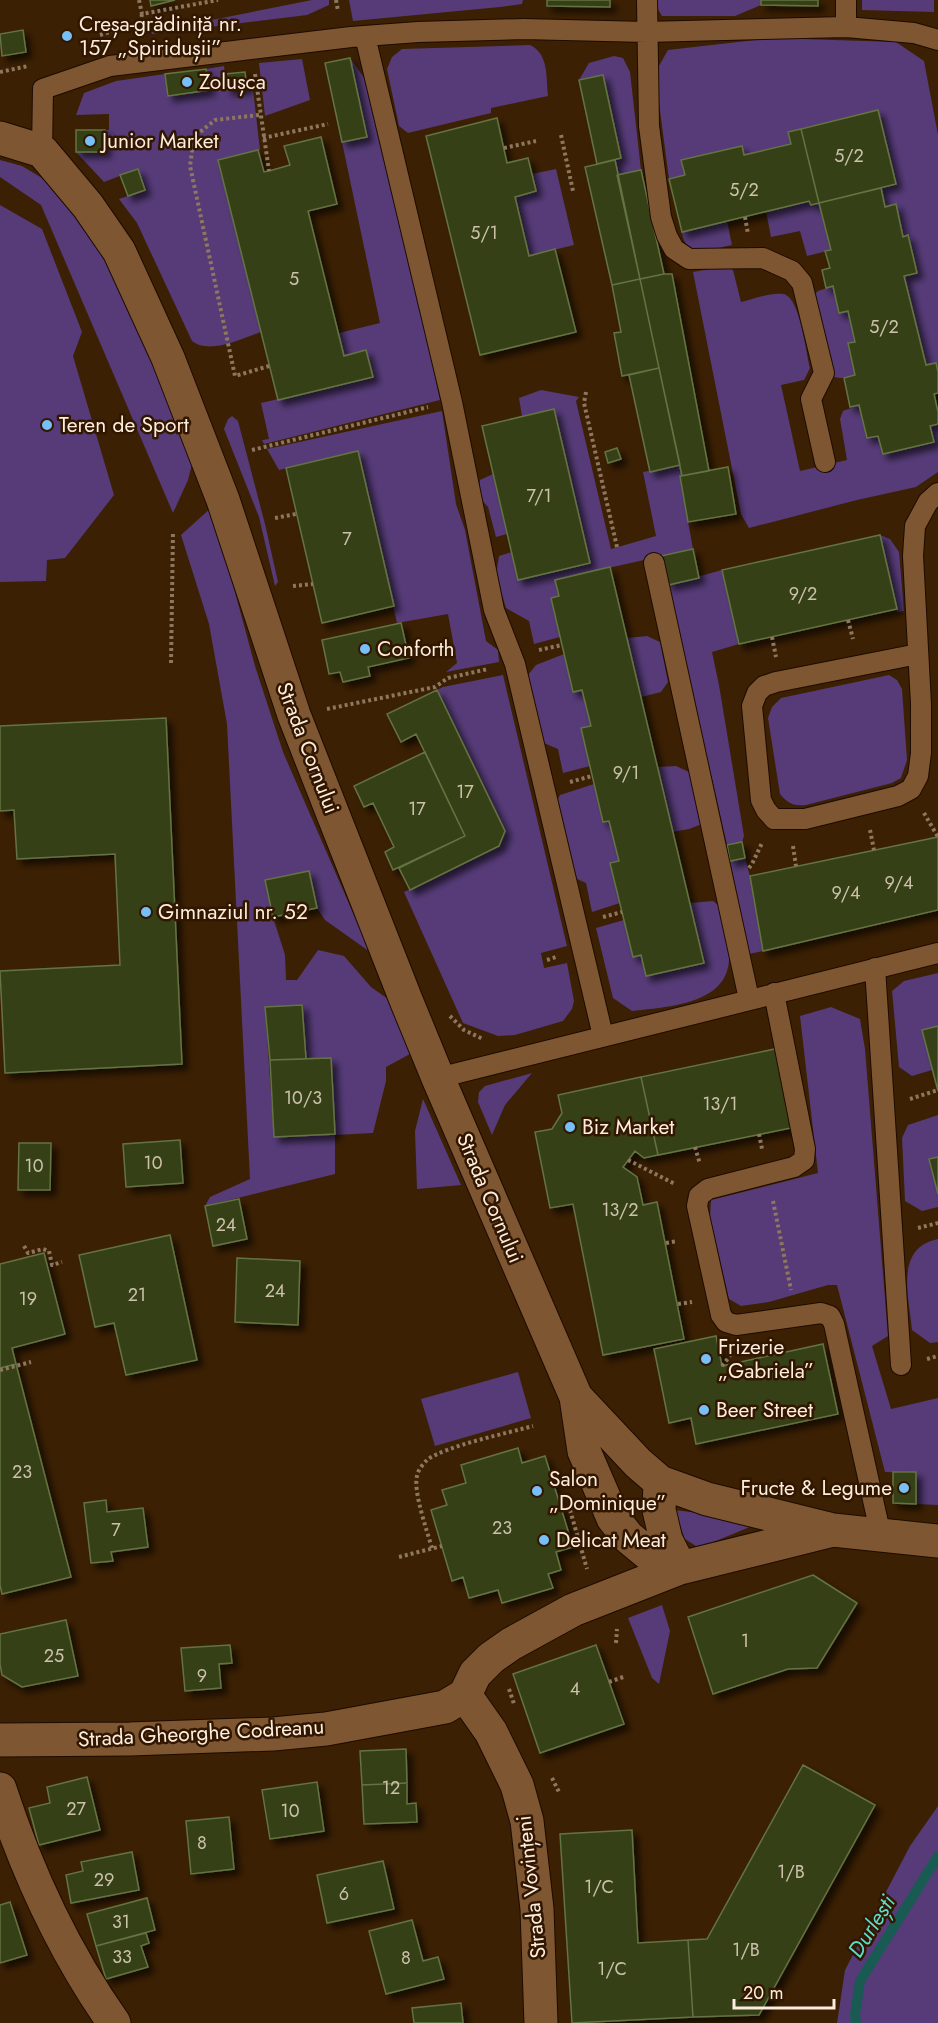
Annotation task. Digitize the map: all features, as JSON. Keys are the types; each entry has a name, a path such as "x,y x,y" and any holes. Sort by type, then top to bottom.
{"street":[{"path":"0,138 42,151"},
{"name":"Strada Cornului","path":"42,151 88,206 119,251 168,358 223,500 294,715 451,1074 576,1397"},
{"path":"576,1397 638,1463 660,1482 707,1499 833,1530 938,1541"},
{"path":"576,1397 584,1451 613,1518 628,1537 651,1556 680,1568"},
{"path":"660,1482 658,1510 666,1540 680,1568"},
{"path":"465,1695 475,1674 491,1658 511,1644 573,1611 680,1568 833,1530"},
{"name":"Strada Gheorghe Codreanu","path":"0,1740 130,1739 273,1734 326,1729 445,1707 465,1695"},
{"name":"Strada Vovințeni","path":"465,1695 491,1732 517,1785 527,1821 537,1909 541,2023"},
{"path":"0,1789 11,1824 46,1905 90,1988 114,2023"}],"lane":[{"path":"647,0 649,126 661,217 667,236 674,249 689,259 763,258 792,271 802,283 824,373 811,399 825,462"},
{"path":"846,0 846,27"},
{"path":"42,151 43,89 110,66 364,36 418,32 523,29 646,32 846,27 914,33 938,40"},
{"path":"364,36 452,402 494,610 515,664 603,1036"},
{"path":"918,654 764,686 752,706 753,728 761,800 774,819 805,819 898,796 910,789 918,776 921,753 915,526 928,502 938,493"},
{"path":"654,563 749,999"},
{"path":"451,1074 938,953"},
{"path":"874,968 901,1365"},
{"path":"774,993 805,1149 804,1160 795,1167 708,1190 699,1196 698,1206 703,1235 721,1315 726,1322 736,1325 821,1313 830,1316 834,1324 881,1536"}],"path":[{"path":"100,35 140,22 142,14 139,0"},
{"path":"142,14 219,0"},
{"path":"252,49 259,115 269,171"},
{"path":"259,115 214,120 194,137 190,166 235,376 269,366"},
{"path":"263,138 328,123"},
{"path":"561,135 573,191"},
{"path":"504,148 536,141"},
{"path":"586,392 584,403 616,547"},
{"path":"252,450 400,412"},
{"path":"275,518 296,514"},
{"path":"171,663 173,531"},
{"path":"293,586 313,584"},
{"path":"294,715 435,687 448,678 515,664"},
{"path":"449,1015 451,1074"},
{"path":"628,1160 699,1196"},
{"path":"767,1174 796,1318"},
{"path":"24,1245 28,1253 43,1249 49,1251 52,1265 62,1262"},
{"path":"936,1356 938,1365"},
{"path":"0,1370 31,1362"},
{"path":"432,1548 416,1486 417,1474 421,1467 428,1460 450,1450 533,1426"},
{"path":"399,1557 442,1546"},
{"path":"609,1682 626,1676"}],"shaded area":[{"path":"312,0 329,0 329,5 307,15 152,34 151,32"},
{"path":"349,0 523,0 522,4 500,7 353,21"},
{"path":"656,0 761,0 761,5 735,16 662,16 656,6"},
{"path":"862,0 934,0 934,12 862,10"},
{"path":"772,38 896,42 924,61 938,135 938,372 936,363 926,365 904,276 917,273 908,236 903,237 896,205 885,207 881,188 896,184 878,110 788,132 791,144 744,155 742,146 682,160 685,175 669,179 655,73 668,50"},
{"path":"530,45 541,54 544,60 548,96 491,108 491,113 408,133 399,126 387,69 392,57 402,49"},
{"path":"614,56 623,58 630,72 641,170 617,175 615,160 621,158 603,75 579,80 589,63"},
{"path":"350,58 365,79 418,297 440,400 264,444 262,440 269,439 261,403 372,377 366,350 344,356 339,333 380,323 342,142 367,137"},
{"path":"302,59 310,100 265,116 259,63"},
{"path":"224,66 227,90 253,89 260,150 218,161 261,332 226,344 208,346 192,341 137,223 119,199 145,190 138,169 104,182 76,152 105,152 105,130 109,130 109,114 76,115 84,93 116,81 165,74 169,95 209,90 206,69"},
{"path":"0,160 22,166 57,187 89,227 125,299 193,460 188,480 173,513 41,205 0,177"},
{"path":"556,169 574,245 529,256 515,197 536,191 532,174"},
{"path":"809,201 811,205 819,203 831,250 807,256 800,231 771,237 766,211"},
{"name":"Teren de Sport","path":"0,205 42,229 82,332 73,356 114,495 65,558 47,560 46,581 0,582"},
{"path":"727,221 732,245 701,250 688,246 684,240 682,232"},
{"path":"726,266 733,270 741,302 768,295 783,294 789,297 798,314 810,368 804,380 781,385 800,471 847,460 840,419 843,411 859,405 867,438 878,436 883,454 934,442 930,426 938,424 938,472 916,487 749,528 741,514 693,272"},
{"path":"833,286 839,313 848,311 855,342 848,344 855,375 844,378 833,376 814,295 818,291"},
{"path":"541,390 579,397 576,401 611,549 656,536 643,472 680,465 682,476 680,477 693,549 555,580 559,596 551,598 560,637 534,644 529,621 506,608 496,575 499,556 512,552 518,579 554,409 522,416 519,398"},
{"path":"442,411 456,504 465,530 486,641 498,650 499,662 446,672 457,663 448,614 397,623 358,451 279,470 267,449"},
{"path":"232,416 238,421 265,524 278,582 275,586 259,517 224,429 228,419"},
{"path":"493,474 507,534 496,537 488,507 479,497 480,480"},
{"path":"212,507 255,666 283,752 370,952 325,920 317,908 309,871 266,880 273,917 285,955 286,980 297,980 318,950 344,956 371,987 388,999 410,1054 386,1067 386,1081 373,1133 335,1135 335,1174 205,1206 210,1197 250,1179 227,724 209,624 181,535","holes":["302,1005 306,1059 331,1058 335,1134 274,1137 265,1007"]},
{"path":"880,535 890,539 899,552 904,611 897,612"},
{"path":"722,570 739,644 712,652 744,836 742,842 727,845 668,585"},
{"path":"647,636 660,642 668,682 661,692 641,697 627,638"},
{"path":"564,654 573,692 582,690 591,726 581,729 590,766 563,773 558,749 544,743 528,675 536,665"},
{"path":"503,675 567,946 541,953 544,968 567,963 574,1001 572,1009 563,1021 515,1035 498,1036 463,1023 404,892 500,846 505,831 437,690"},
{"path":"889,675 897,680 902,689 907,760 901,778 892,783 806,805 795,805 786,800 780,794 768,718 772,707 781,698"},
{"path":"676,766 689,772 702,824 672,832 657,767"},
{"path":"594,784 603,822 609,821 619,861 620,903 592,912 586,883 575,878 556,803 560,795"},
{"path":"745,858 763,951 749,954 730,861"},
{"path":"713,901 718,905 729,952 726,974 718,986 707,995 692,1001 646,1010 632,1011 613,998 596,928 624,920 633,957 641,955 647,976 703,963 690,903"},
{"path":"938,973 938,1026 923,1030 932,1070 912,1076 899,1067 892,991 904,981"},
{"path":"831,1007 860,1019 865,1049 888,1336 872,1346 891,1409 938,1398 938,1505 916,1504 916,1473 885,1472 837,1285 828,1285 769,1302 741,1306 729,1299 710,1217 711,1200 818,1173 800,1016"},
{"path":"532,1073 505,1105 492,1135 478,1102 479,1092 485,1086"},
{"path":"423,1099 461,1185 417,1189 415,1131"},
{"path":"938,1115 938,1157 930,1159 938,1194 938,1207 922,1211 905,1201 902,1138 908,1125"},
{"path":"938,1239 938,1342 930,1343 912,1330 907,1276 915,1252 924,1244"},
{"path":"518,1372 531,1418 435,1446 421,1399"},
{"path":"674,1510 749,1519 757,1524 699,1548 685,1539"},
{"path":"662,1605 670,1631 659,1684 652,1678 628,1618"},
{"path":"938,1806 938,2023 837,2023 845,1970 910,1846"}],"building":[{"path":"150,0 175,0 151,6"},
{"path":"547,0 610,0 610,7 547,6"},
{"path":"761,0 818,0 818,6 761,5"},
{"path":"23,30 26,52 2,56 0,34"},
{"path":"350,58 367,137 342,142 325,63"},
{"name":"Zolușca","path":"206,69 209,90 168,96 165,74"},
{"path":"245,72 247,88 227,90 225,74"},
{"path":"603,75 621,158 597,164 579,80"},
{"path":"878,110 896,184 819,203 801,129"},
{"path":"497,118 507,163 528,158 536,191 515,197 529,256 555,249 576,332 480,355 426,136"},
{"path":"801,129 819,203 811,205 809,201 682,232 669,179 685,175 681,160 742,146 744,155 791,144 788,132"},
{"name":"Junior Market","path":"76,130 105,130 105,152 76,152"},
{"path":"321,137 337,204 308,211 344,356 366,350 373,377 278,400 218,160 258,150 264,172 269,171 290,165 284,146"},
{"path":"615,160 640,279 612,285 585,167"},
{"path":"138,169 145,190 128,196 120,175"},
{"path":"641,170 664,274 640,279 617,175"},
{"path":"881,188 885,207 896,204 903,237 908,235 917,273 904,276 926,365 936,363 938,372 938,393 934,394 938,424 930,426 934,442 883,454 878,436 867,438 859,405 850,407 844,378 855,375 848,343 855,342 848,311 839,313 833,286 826,288 822,270 830,268 825,251 831,250 819,203"},
{"path":"672,274 709,471 682,476 640,279"},
{"path":"640,279 659,368 622,376 614,333 621,332 612,285"},
{"path":"659,368 680,465 650,472 629,375"},
{"path":"554,409 590,563 518,580 482,426"},
{"path":"617,448 621,459 608,463 605,452"},
{"path":"358,451 394,606 322,623 286,468"},
{"path":"728,467 736,514 688,522 680,476"},
{"path":"880,535 897,609 739,644 722,570"},
{"path":"693,549 699,578 668,585 661,556"},
{"path":"610,567 704,963 646,976 641,955 633,957 610,863 619,861 609,821 603,822 581,728 591,726 582,690 573,692 551,598 559,596 555,580"},
{"name":"Conforth","path":"401,623 409,658 368,667 370,676 343,682 340,672 329,674 322,640"},
{"path":"437,690 505,831 499,846 410,890 399,868 465,836 416,734 401,742 387,714"},
{"name":"Gimnaziul nr. 52","path":"166,718 182,1064 5,1073 0,971 120,965 115,854 17,859 14,810 0,811 0,726"},
{"path":"425,752 465,836 393,870 385,852 394,847 373,803 364,807 354,786"},
{"path":"938,837 938,910 763,951 750,876"},
{"path":"742,842 745,858 730,861 727,845"},
{"path":"309,871 317,908 273,917 265,880"},
{"path":"302,1005 306,1059 270,1060 265,1007"},
{"path":"938,1026 938,1091 922,1030"},
{"path":"775,1049 791,1128 658,1155 641,1077"},
{"path":"331,1058 335,1134 274,1137 270,1060"},
{"path":"641,1077 658,1155 644,1158 635,1151 623,1167 637,1177 643,1205 657,1202 684,1339 603,1355 573,1204 550,1208 535,1132 552,1129 562,1113 558,1095"},
{"path":"180,1140 183,1183 126,1187 123,1144"},
{"path":"19,1143 51,1143 50,1190 18,1190"},
{"path":"938,1157 938,1194 929,1159"},
{"path":"239,1199 247,1239 213,1246 205,1206"},
{"path":"170,1235 197,1360 126,1375 114,1323 95,1327 79,1255"},
{"path":"44,1253 65,1334 12,1348 16,1364 0,1368 0,1264"},
{"path":"237,1258 300,1261 298,1325 235,1322"},
{"path":"716,1336 722,1366 823,1344 838,1414 696,1444 691,1418 669,1423 654,1349"},
{"path":"16,1364 71,1577 2,1594 0,1585 0,1368"},
{"path":"518,1448 522,1463 545,1456 573,1547 556,1552 561,1570 548,1574 553,1588 502,1603 498,1590 469,1598 463,1577 452,1581 431,1510 447,1505 442,1490 466,1483 461,1465"},
{"name":"Fructe & Legume","path":"893,1472 916,1472 916,1504 893,1503"},
{"path":"106,1500 107,1512 143,1508 148,1547 111,1552 113,1561 91,1563 84,1503"},
{"path":"813,1575 857,1603 817,1668 788,1669 713,1694 688,1617"},
{"path":"66,1620 78,1676 22,1687 2,1675 0,1634"},
{"path":"230,1645 232,1663 219,1664 221,1688 185,1691 181,1648"},
{"path":"596,1645 624,1724 540,1753 513,1674"},
{"path":"406,1749 407,1783 362,1785 360,1751"},
{"path":"803,1765 875,1805 759,2015 693,2017 688,1940 707,1939"},
{"path":"87,1777 100,1830 39,1845 29,1808 50,1803 47,1787"},
{"path":"317,1782 324,1831 270,1839 262,1790"},
{"path":"407,1783 407,1804 416,1803 417,1822 364,1824 362,1785"},
{"path":"229,1817 234,1869 191,1874 186,1821"},
{"path":"632,1830 638,1943 688,1940 693,2017 572,2023 560,1834"},
{"path":"132,1852 139,1890 71,1903 66,1875 83,1871 81,1862"},
{"path":"383,1861 394,1909 327,1923 317,1875"},
{"path":"147,1898 155,1930 96,1946 87,1914"},
{"path":"10,1902 27,1955 0,1963 0,1905"},
{"path":"412,1920 423,1961 438,1957 444,1979 386,1994 369,1931"},
{"path":"146,1933 149,1943 141,1946 148,1967 106,1979 96,1946"},
{"path":"461,2003 463,2023 414,2023 412,2008"}],"waterway":[{"name":"Durlești","path":"856,2023 860,1981 938,1856"}],"place":[{"name":"Creșa-grădiniță nr. 157 „Spiridușii”","path":"67,36"},
{"name":"Zolușca","path":"187,82"},
{"name":"Junior Market","path":"90,141"},
{"name":"Teren de Sport","path":"47,425"},
{"name":"Conforth","path":"365,649"},
{"name":"Gimnaziul nr. 52","path":"146,912"},
{"name":"Biz Market","path":"570,1127"},
{"name":"Frizerie „Gabriela”","path":"706,1359"},
{"name":"Beer Street","path":"704,1410"},
{"name":"Fructe & Legume","path":"904,1488"},
{"name":"Salon „Dominique”","path":"537,1491"},
{"name":"Delicat Meat","path":"544,1540"}]}
